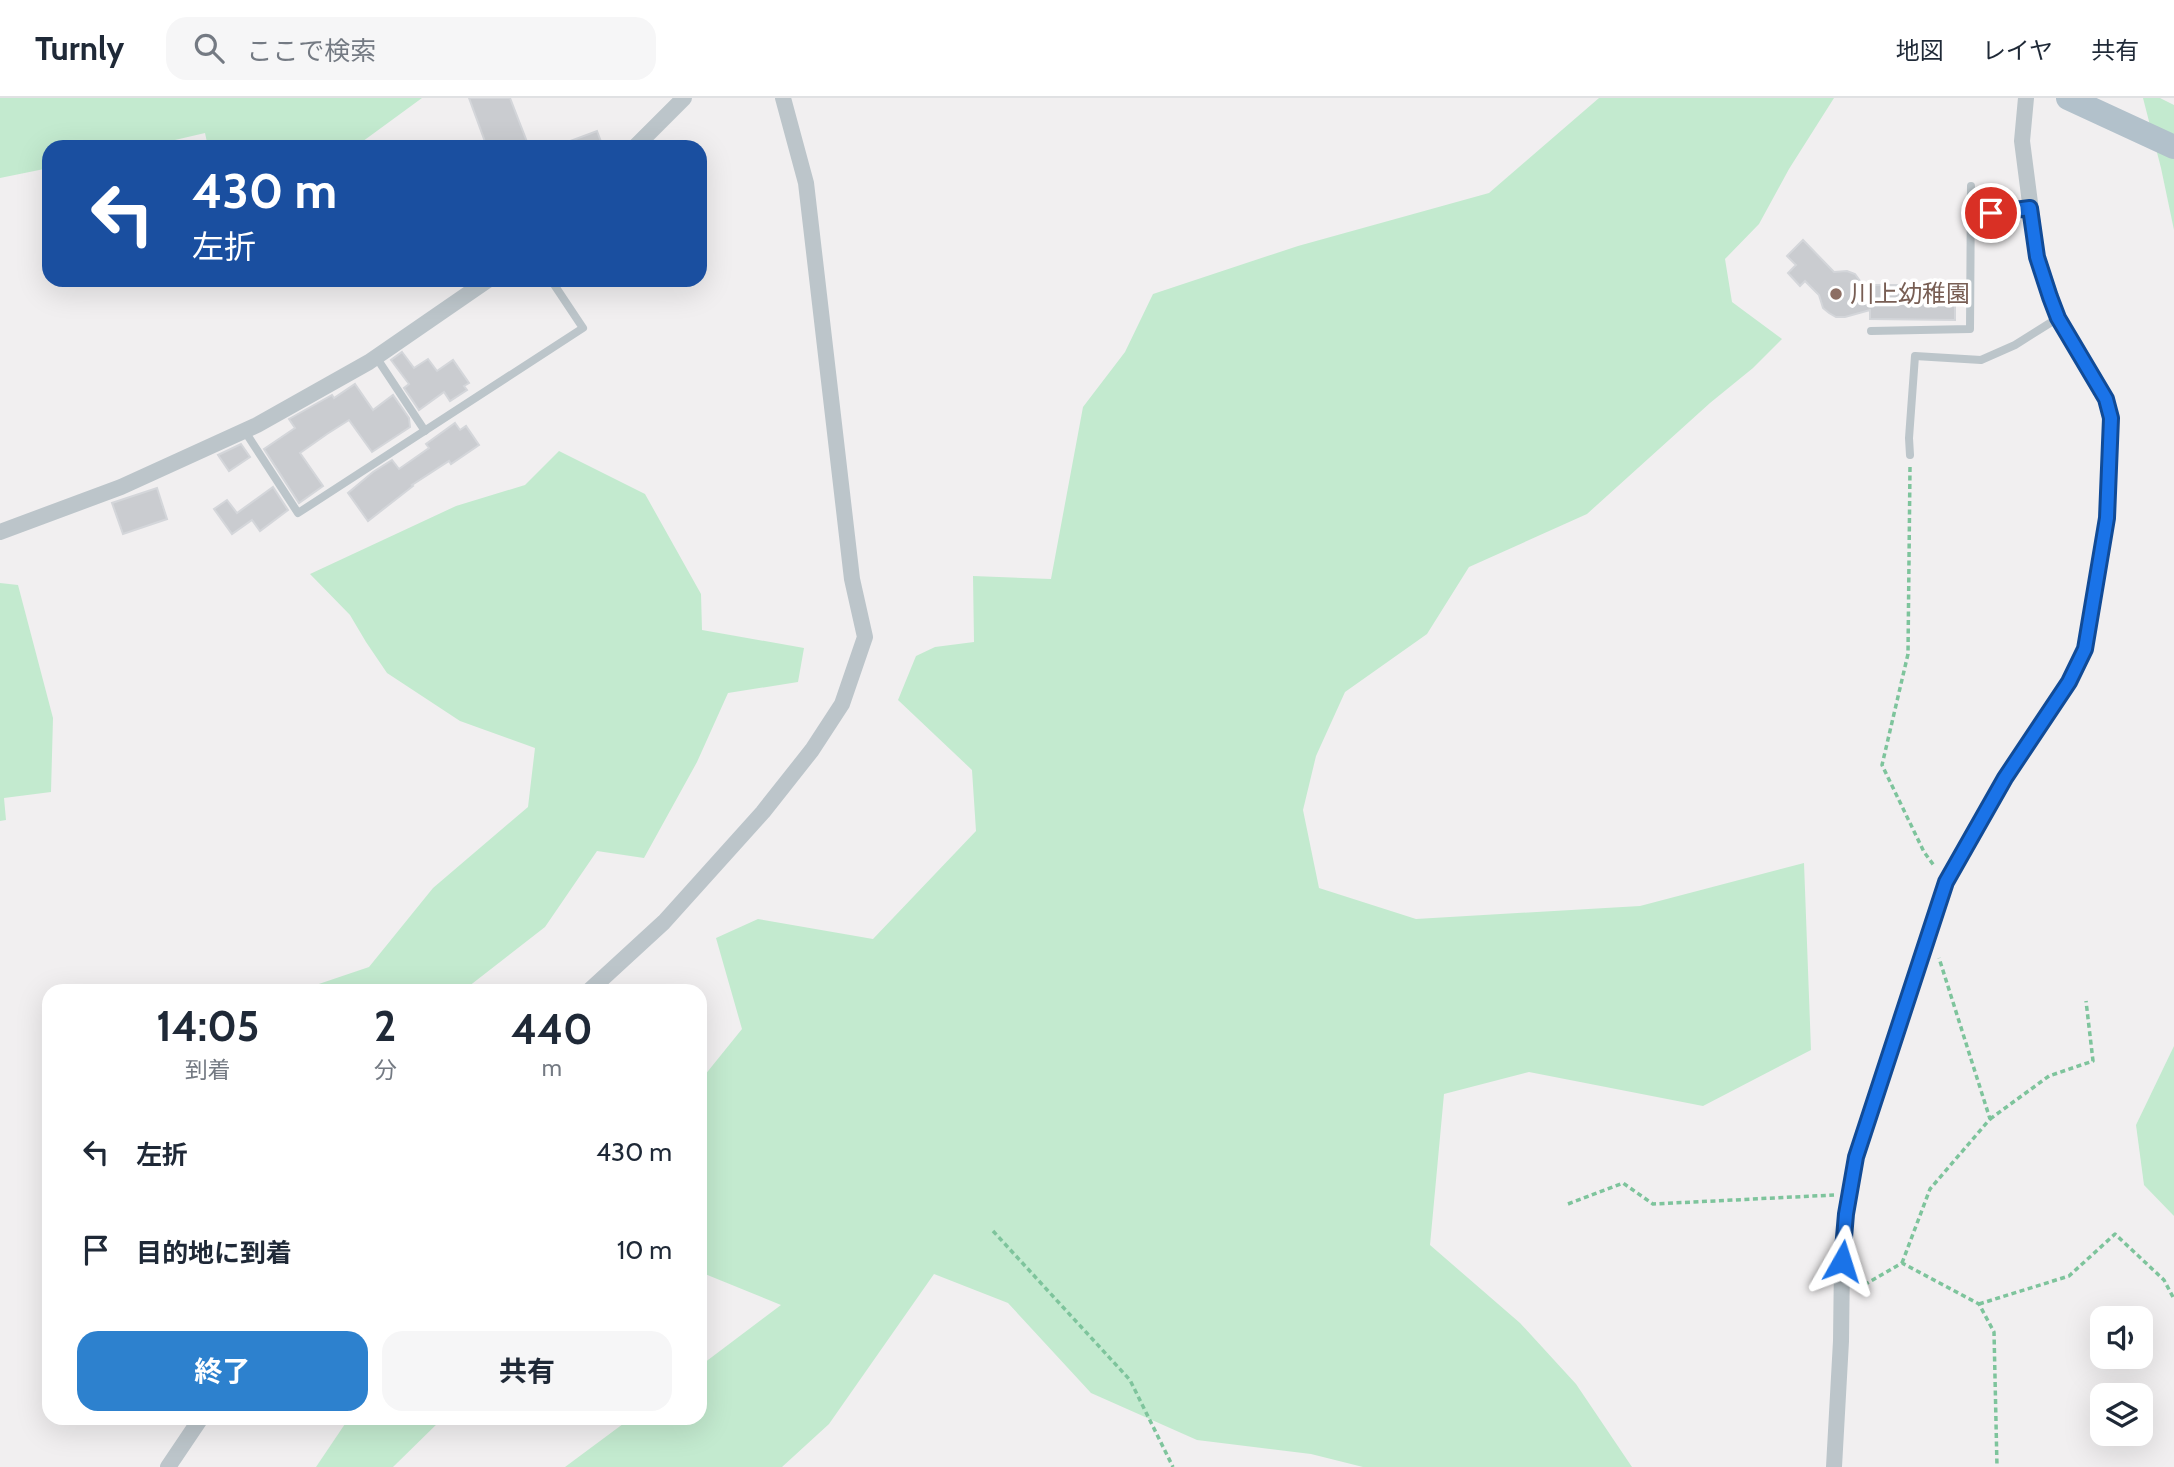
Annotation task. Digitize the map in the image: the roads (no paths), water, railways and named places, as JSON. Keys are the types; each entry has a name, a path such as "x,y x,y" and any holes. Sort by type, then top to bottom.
{"main road":[{"path":"2068,98 2174,147"}],"street":[{"path":"642,140 684,98"},
{"path":"596,984 663,922 763,812 813,750 842,705 865,636 852,579 806,183 783,98"},
{"path":"1834,1467 1842,1261 1856,1157 1946,882 2005,778 2069,682 2085,649 2107,518 2111,418 2106,399 2058,318 2037,257 2022,141 2026,98"},
{"path":"0,532 121,487 244,430 376,357 478,287"},
{"path":"167,1467 196,1425"}],"lane":[{"path":"1871,331 1970,329 1970,186"},
{"path":"1972,215 2030,208"},
{"path":"244,430 298,513 583,328 556,287"},
{"path":"1910,455 1915,356 1981,360 2015,345 2058,318"},
{"path":"376,357 425,431"}],"place":[{"name":"川上幼稚園","path":"1836,294"}]}
